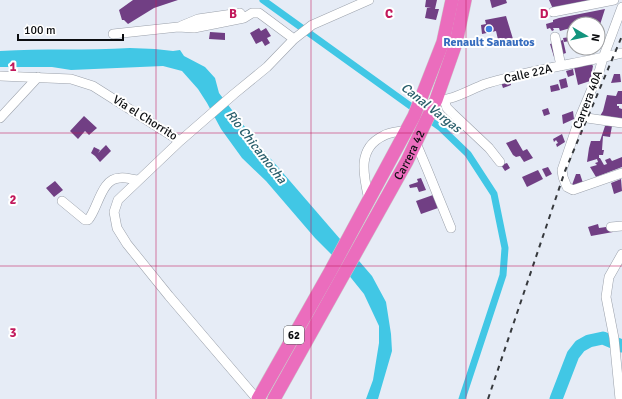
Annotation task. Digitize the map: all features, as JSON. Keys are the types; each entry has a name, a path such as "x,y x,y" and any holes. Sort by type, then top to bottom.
{"highway":[{"name":"Carrera 42","path":"258,399 330,272 414,116 422,99 443,42 452,0"},
{"name":"Carrera 42","path":"274,399 437,103 456,43 465,0"}],"street":[{"name":"Vía el Chorrito","path":"0,76 71,79 93,86 180,142 267,67 297,36 312,25 369,0"},
{"path":"553,12 614,0"},
{"name":"Carrera 40A","path":"622,7 599,72 580,117 562,170 562,177 567,187 573,190 622,173"},
{"path":"112,34 178,28 198,18 240,12 244,18 252,12 259,13 297,36"},
{"path":"555,37 561,66"},
{"name":"Calle 22A","path":"437,103 485,84 622,53"},
{"path":"0,118 38,77"},
{"path":"437,103 447,108 489,148 500,162"},
{"path":"580,117 622,123"},
{"path":"369,200 363,174 363,166 364,158 372,143 383,135 407,130"},
{"path":"180,142 118,200 114,212 117,228 127,244 169,296 258,399"},
{"path":"416,143 450,228"},
{"path":"62,202 85,220 88,220 103,191 111,180 119,177 139,180"},
{"path":"611,228 622,226"},
{"path":"620,399 616,352 617,335 606,297 609,277 622,254"}],"water":[{"name":"Río Chicamocha","path":"130,48 173,51 180,50 184,56 205,67 215,78 219,93 258,144 372,276 386,302 392,351 378,399 366,399 373,380 379,343 379,326 364,294 335,258 315,238 266,181 242,158 221,129 198,89 182,71 163,66 71,70 52,67 0,67 0,51"}],"building":[{"path":"133,0 178,0 154,8 128,24 122,20 119,10"},
{"path":"426,0 437,0 435,9 439,9 436,20 425,18 427,8 431,8 425,7"},
{"path":"490,0 506,0 507,3 492,8"},
{"path":"549,0 595,0 553,9"},
{"path":"605,9 603,16 569,16"},
{"path":"506,16 513,39 506,40 506,43 499,44 496,31 482,34 481,25 486,24 485,20"},
{"path":"566,17 566,29 560,31 559,28 553,28 554,30 552,31 550,28 547,29 546,24"},
{"path":"259,28 261,31 266,28 271,36 267,38 270,43 265,46 262,41 256,44 250,33"},
{"path":"210,32 225,33 225,40 209,39"},
{"path":"563,38 566,38 566,42 564,42"},
{"path":"563,40 566,53 554,57 550,44"},
{"path":"590,62 593,66 590,81 578,85 574,67"},
{"path":"573,69 574,75 568,77 566,71"},
{"path":"614,74 620,74 621,82 611,83"},
{"path":"566,78 568,87 561,89 559,80"},
{"path":"510,79 511,85 503,88 501,82"},
{"path":"558,84 560,90 551,92 550,86"},
{"path":"618,91 622,91 622,104 617,104 617,106 622,109 622,120 600,116 603,111 607,95 616,96"},
{"path":"548,108 550,114 544,116 542,110"},
{"path":"573,111 574,119 563,124 562,115"},
{"path":"84,116 97,128 89,135 85,131 78,139 70,131"},
{"path":"605,126 612,126 610,137 603,136 602,150 604,150 603,155 599,155 599,158 604,165 607,164 605,160 610,158 612,161 622,157 622,167 596,177 590,167 597,165 595,163 598,162 597,159 587,162 589,148 591,141 600,141"},
{"path":"562,134 565,142 557,147 556,144 558,143 556,140 554,142 553,139"},
{"path":"516,139 523,151 527,149 533,158 524,162 520,156 516,157 513,155 506,143"},
{"path":"106,145 111,151 100,162 91,153 94,147 100,150 98,153"},
{"path":"507,163 510,168 505,171 501,165"},
{"path":"548,167 552,174 546,177 542,169"},
{"path":"538,170 543,179 527,187 522,177"},
{"path":"576,174 580,174 583,183 573,186 572,185"},
{"path":"421,178 426,190 419,192 417,187 410,188 409,185 418,182 417,179"},
{"path":"621,179 622,191 614,194 611,183"},
{"path":"55,181 63,190 54,197 46,188"},
{"path":"433,195 438,208 421,214 416,201"},
{"path":"598,224 599,228 613,226 613,232 591,236 588,227"}],"waterway":[{"name":"Canal Vargas","path":"263,0 441,128 468,154 494,194 505,248 503,275 462,399"},
{"path":"556,399 573,355 580,346 589,341 603,338 622,346"}],"railway":[{"path":"488,399 565,171 622,36"}],"place":[{"name":"Renault Sanautos","path":"489,29"}]}
